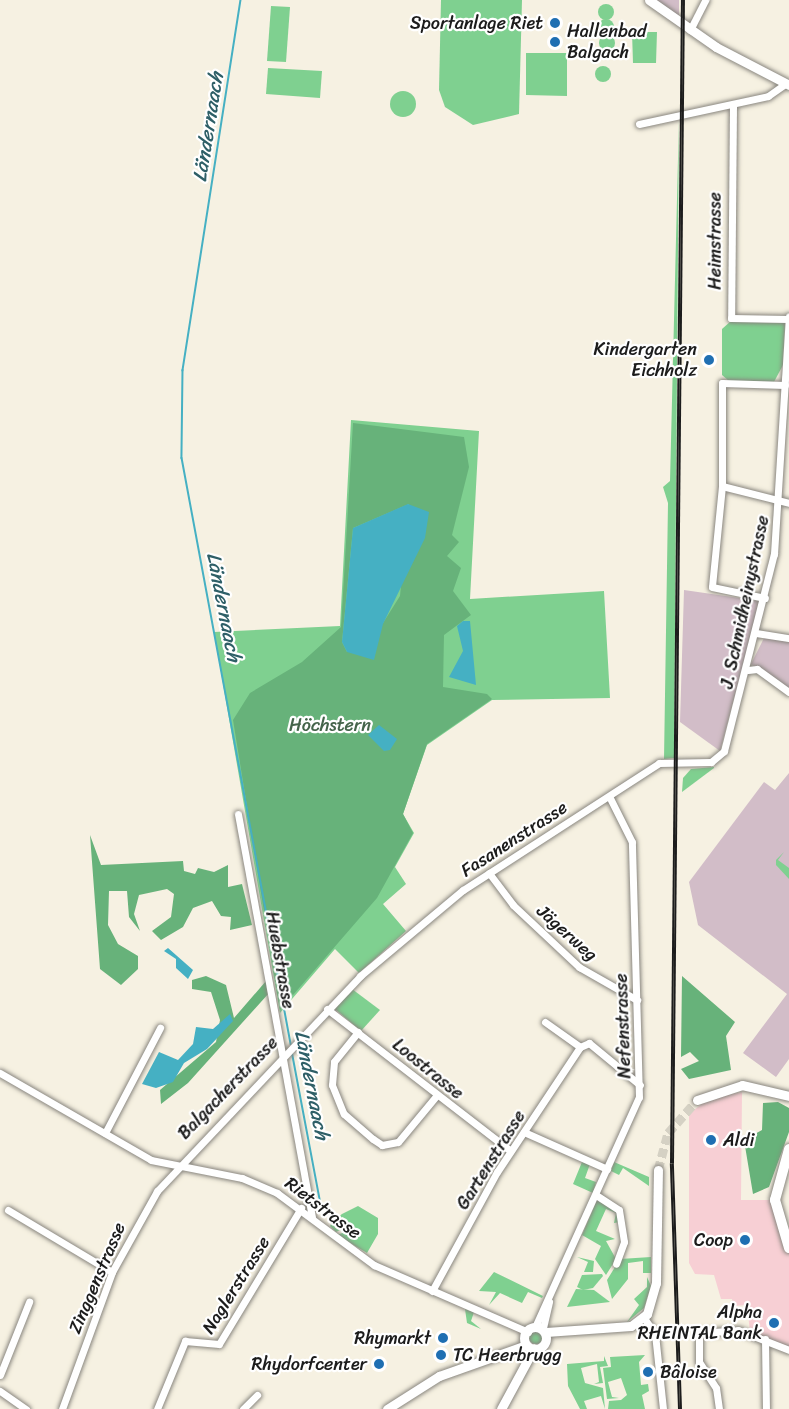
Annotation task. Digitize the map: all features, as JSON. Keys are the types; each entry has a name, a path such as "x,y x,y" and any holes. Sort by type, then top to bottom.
{"main road":[{"path":"649,0 690,30 787,84"},
{"path":"697,1100 742,1085 789,1096"},
{"path":"789,1149 775,1200 789,1248"},
{"path":"387,1409 439,1376 534,1338 630,1326 644,1318 656,1283 658,1170"},
{"path":"504,1408 534,1338"}],"street":[{"path":"690,30 705,0"},
{"path":"639,124 733,106 768,96 787,84"},
{"name":"Heimstrasse","path":"733,106 731,318 789,318"},
{"name":"J. Schmidheinystrasse","path":"609,796 659,764 711,762 721,756 748,670 785,502 785,385 789,318"},
{"path":"765,598 712,587 722,486 722,383 785,385"},
{"path":"722,486 785,502"},
{"path":"756,633 789,638"},
{"path":"748,670 757,669 789,692"},
{"name":"Fasanenstrasse","path":"437,909 609,796"},
{"name":"Nefenstrasse","path":"534,1338 607,1169 640,1085 633,842 609,796"},
{"name":"Huebstrasse","path":"238,814 284,1054 312,1217"},
{"name":"Jägerweg","path":"489,873 513,905 579,967 637,1000"},
{"name":"Balgacherstrasse","path":"175,1168 327,1009 437,909"},
{"name":"Loostrasse","path":"327,1009 511,1151"},
{"path":"545,1022 579,1047 589,1043 640,1085"},
{"path":"105,1133 160,1028"},
{"path":"358,1032 334,1062 332,1085 344,1114 373,1139 382,1145 398,1142 437,1095"},
{"name":"Gartenstrasse","path":"432,1291 511,1151 579,1047"},
{"name":"Rietstrasse","path":"0,1073 105,1133 175,1168 242,1178 300,1208 374,1265 534,1338"},
{"path":"524,1132 607,1169"},
{"name":"Zinggenstrasse","path":"62,1409 111,1272 144,1210 175,1168"},
{"path":"596,1195 620,1210 624,1242 616,1264"},
{"name":"Naglerstrasse","path":"157,1409 185,1341 219,1344 300,1208"},
{"path":"8,1210 111,1272"},
{"path":"0,1375 29,1302"},
{"path":"644,1318 655,1334 663,1409"},
{"path":"719,1409 716,1388 699,1362 699,1333 738,1330 789,1350"},
{"path":"765,1339 766,1409"},
{"path":"0,1391 26,1409"},
{"path":"243,1409 257,1395"}],"shaded area":[{"path":"651,0 679,0 679,18"},
{"path":"684,590 760,601 720,751 680,722"},
{"path":"764,638 789,641 789,692 751,664"},
{"path":"789,773 789,1059 776,1077 743,1053 787,994 698,925 689,882 764,782 775,790"},
{"path":"742,1092 741,1200 775,1200 789,1248 789,1350 750,1332 747,1305 733,1306 732,1299 721,1299 714,1275 695,1274 689,1263 689,1114 708,1099"}],"green space":[{"path":"441,0 522,0 519,114 473,125 445,107 439,90"},
{"path":"603,4 609,4 614,12 612,18 603,20 598,15 598,9"},
{"path":"271,6 290,7 286,62 267,61"},
{"path":"603,19 609,19 614,27 612,33 603,35 598,30 598,24"},
{"path":"632,32 657,32 656,63 633,63"},
{"path":"604,35 610,35 615,43 613,49 604,51 599,46 599,40"},
{"path":"526,53 567,53 567,96 526,95"},
{"path":"600,66 606,66 611,74 609,80 600,82 595,77 595,71"},
{"path":"268,68 322,71 320,98 266,94"},
{"path":"403,91 412,95 416,104 412,113 403,117 394,113 390,104 394,95"},
{"path":"679,118 674,758 664,759 668,503 663,487 670,481"},
{"path":"731,321 785,323 783,365 774,382 729,381 722,375 722,329"},
{"name":"Höchstern","path":"351,420 479,431 470,599 604,591 610,698 492,700 427,745 403,814 414,833 395,867 406,884 383,904 406,931 359,973 335,949 280,1013 214,632 340,626"},
{"name":"Höchstern","path":"353,423 464,437 469,467 452,535 459,542 447,556 461,568 453,591 471,615 444,635 443,687 487,694 492,699 427,744 403,814 413,833 377,898 280,1010 233,720 250,693 302,662 341,627","holes":["409,504 400,596 383,623 347,652 342,642 353,528"]},
{"path":"714,767 682,792 683,778 691,769"},
{"path":"90,835 101,865 183,861 184,871 195,874 198,868 214,872 228,865 228,887 242,884 252,925 230,930 231,917 221,916 212,901 193,908 183,927 161,940 152,931 171,917 174,894 167,889 139,895 134,914 140,931 129,917 127,891 109,891 108,925 118,944 138,956 138,969 121,985 100,969"},
{"path":"784,852 778,860 789,868 789,879 776,865 776,860"},
{"path":"206,976 226,985 234,1018 266,981 269,993 188,1083 161,1104 160,1090 216,1042 220,1020 211,992 192,989 192,980"},
{"path":"682,976 735,1022 726,1036 731,1070 689,1079 681,1069 699,1061 690,1052 681,1057"},
{"path":"352,989 380,1010 361,1031 335,1009"},
{"path":"778,1102 789,1108 789,1132 769,1187 753,1194 744,1140 762,1130 763,1103"},
{"path":"582,1162 590,1164 585,1178 596,1182 593,1193 573,1184"},
{"path":"614,1162 649,1177 649,1186 623,1168 619,1175 611,1171"},
{"path":"597,1200 614,1206 620,1222 614,1223 616,1213 606,1209 596,1231 615,1239 606,1241 616,1259 606,1275 595,1259 601,1246 582,1235"},
{"path":"358,1206 378,1218 378,1234 367,1253 337,1235 350,1230 343,1217 334,1221 342,1229 336,1232 330,1226 333,1221 342,1214"},
{"path":"577,1257 594,1261 593,1272 584,1272 588,1262"},
{"path":"651,1257 651,1273 643,1273 643,1261 628,1263 628,1279 612,1299 607,1280 620,1259"},
{"path":"494,1272 543,1296 542,1298 528,1292 522,1303 500,1293 489,1305 496,1292 479,1291"},
{"path":"602,1274 603,1276 593,1288 583,1290 577,1287 582,1275"},
{"path":"647,1277 651,1286 644,1308 627,1322 639,1305 634,1299 647,1287"},
{"path":"576,1289 594,1290 610,1302 567,1307"},
{"path":"465,1309 474,1312 471,1321 481,1329 467,1323"},
{"path":"536,1330 541,1332 543,1337 541,1342 536,1344 531,1342 529,1337 531,1332"},
{"path":"645,1355 639,1362 641,1385 648,1384 649,1391 642,1395 645,1409 608,1409 609,1401 621,1400 627,1395 621,1378 608,1382 612,1397 619,1398 607,1399 603,1368 611,1367 610,1357"},
{"path":"604,1356 608,1366 600,1367 603,1383 594,1384 599,1382 597,1364 581,1368 585,1383 603,1388 605,1409 601,1396 584,1401 587,1409 580,1409 568,1386 567,1364 604,1361"}],"water":[{"path":"408,504 429,512 425,538 383,624 374,660 347,652 342,642 353,528"},
{"path":"463,621 470,621 476,685 449,677 463,651 457,626"},
{"path":"379,725 397,739 390,750 384,751 368,735"},
{"path":"168,948 193,970 188,979 176,968 176,959 164,951"},
{"path":"230,1014 233,1021 207,1049 184,1063 173,1082 156,1088 142,1084 159,1052 178,1060 193,1044 196,1027 213,1029"}],"waterway":[{"name":"Ländernaach","path":"241,0 183,370 182,458 291,1044"},
{"name":"Ländernaach","path":"292,1051 323,1215"}],"tunnel":[{"path":"658,1170 668,1133 697,1100"}],"railway":[{"path":"680,1409 672,1163 683,0"}],"place":[{"name":"Sportanlage Riet","path":"555,23"},
{"name":"Hallenbad Balgach","path":"555,42"},
{"name":"Kindergarten Eichholz","path":"709,360"},
{"name":"Aldi","path":"711,1140"},
{"name":"Coop","path":"745,1240"},
{"name":"Alpha RHEINTAL Bank","path":"774,1323"},
{"name":"Rhymarkt","path":"443,1338"},
{"name":"TC Heerbrugg","path":"441,1355"},
{"name":"Rhydorfcenter","path":"379,1364"},
{"name":"Bâloise","path":"648,1372"}]}
